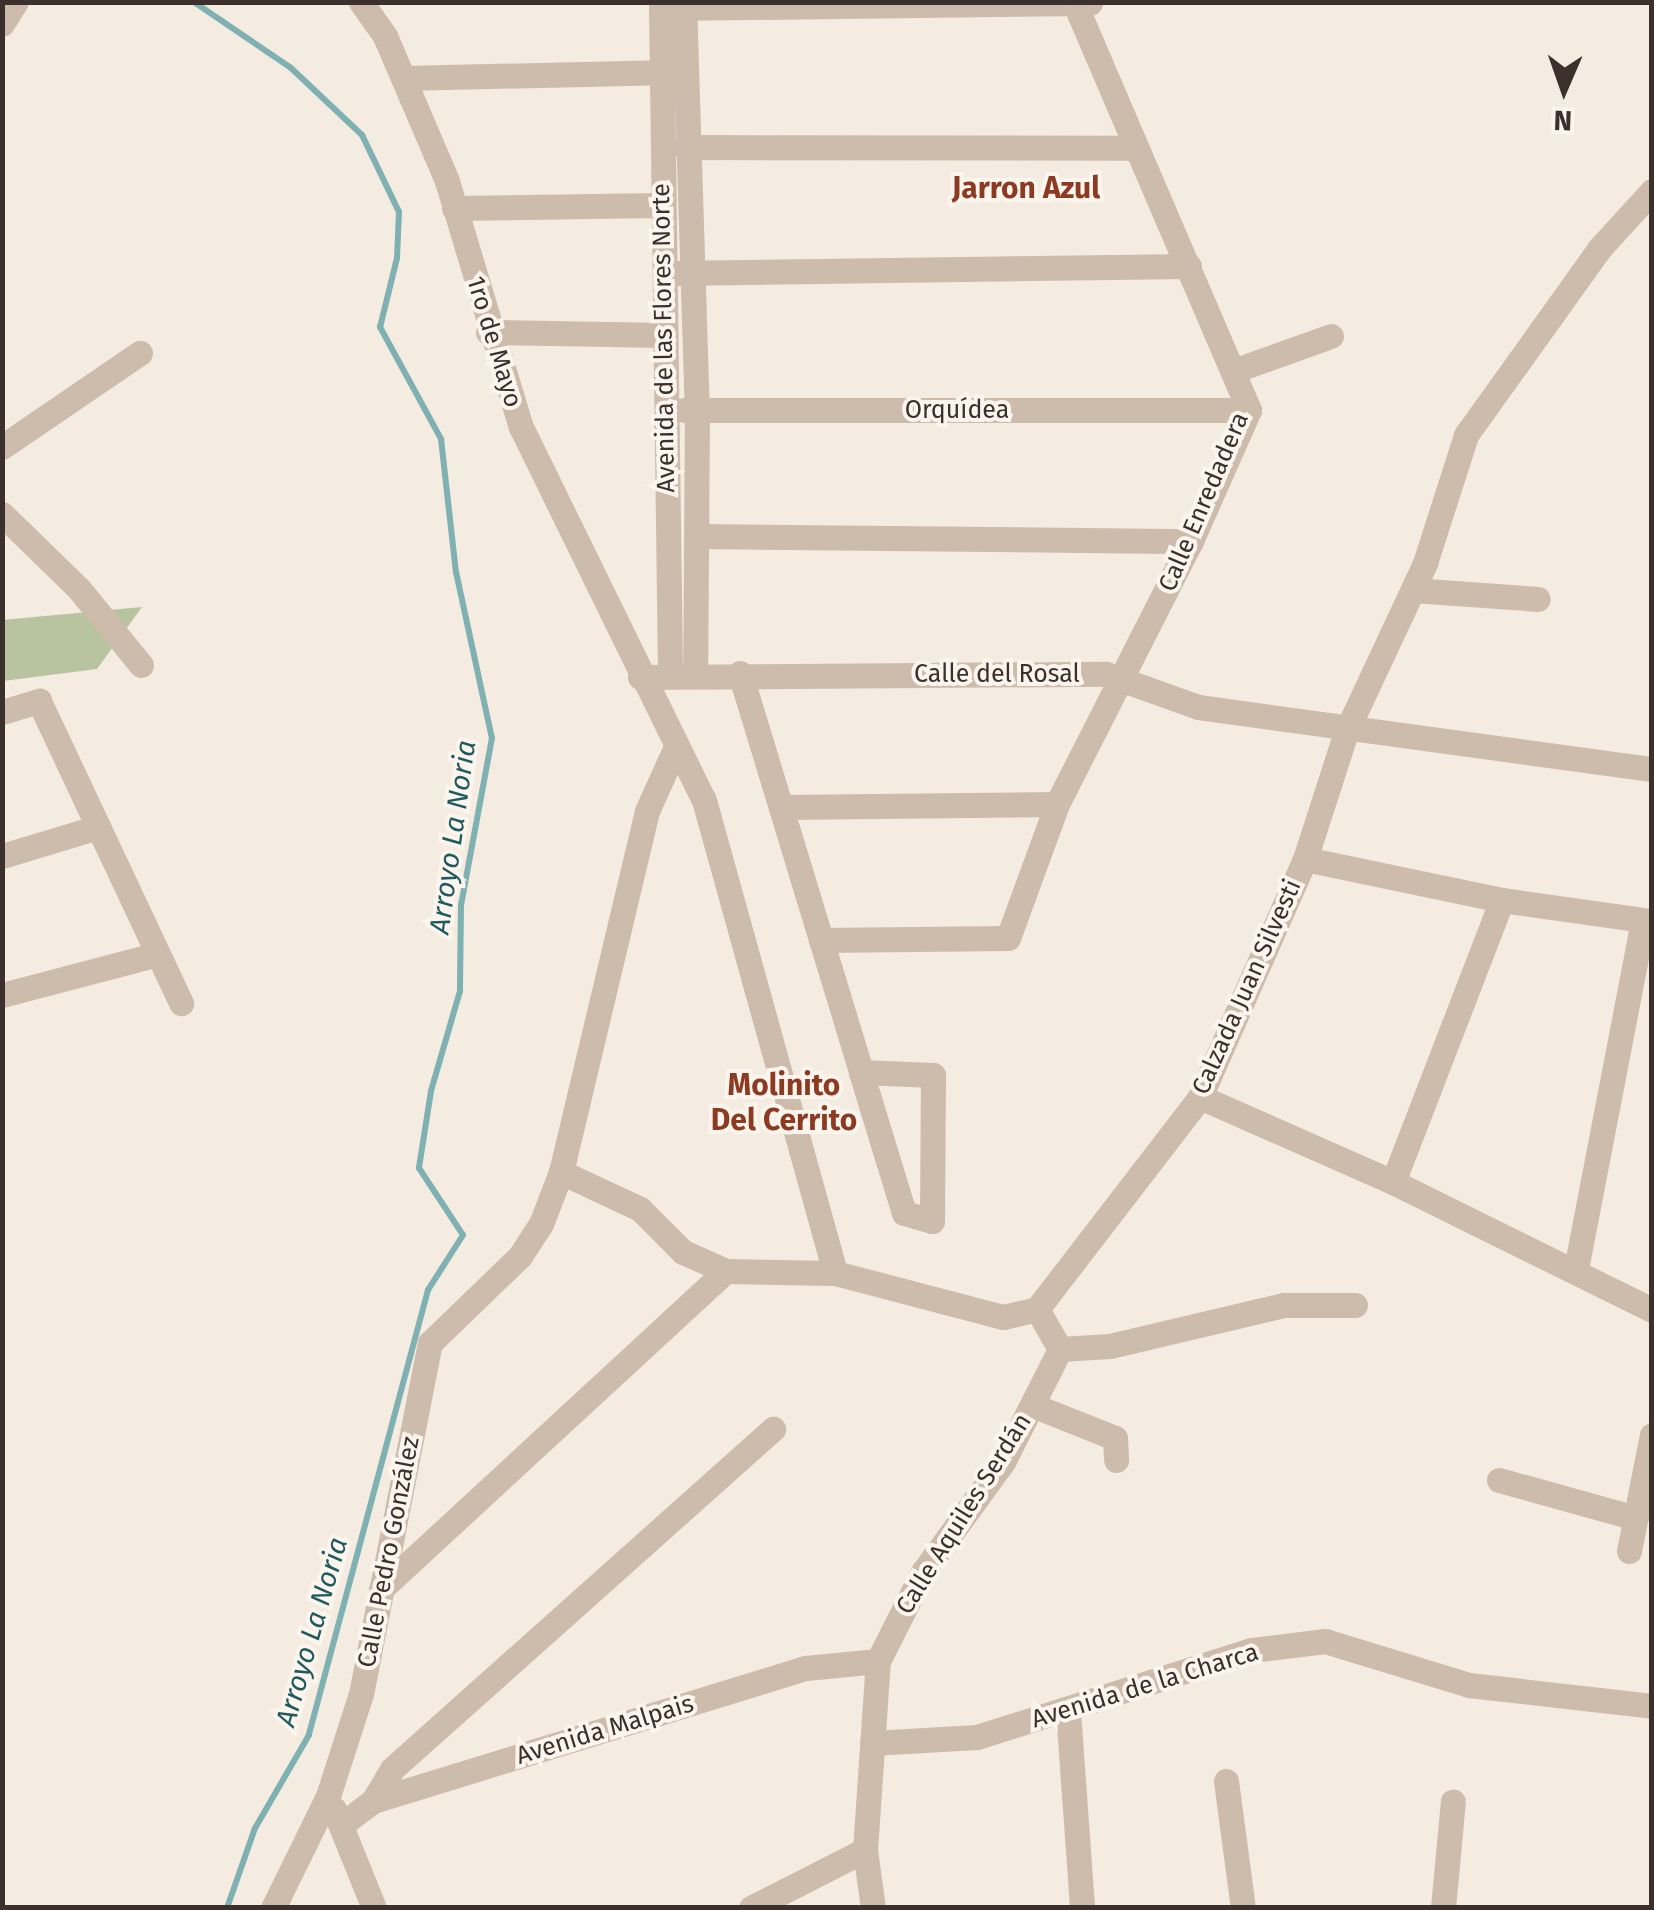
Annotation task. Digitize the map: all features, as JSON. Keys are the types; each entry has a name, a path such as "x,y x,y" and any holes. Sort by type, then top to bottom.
{"street":[{"path":"2,24 16,2"},
{"name":"1ro de Mayo","path":"361,2 403,78 454,208 488,332 521,427 640,678"},
{"path":"673,5 1084,5"},
{"name":"Avenida de las Flores Norte","path":"673,5 661,72 665,410 683,673"},
{"name":"Avenida de las Flores Norte","path":"673,5 685,147 697,410 698,536 683,673"},
{"name":"Calle Enredadera","path":"821,940 1008,938 1057,804 1124,680 1249,410 1136,148 1084,5"},
{"path":"403,78 661,72"},
{"path":"685,147 1136,148"},
{"name":"Calzada Juan Silvesti","path":"1037,1309 1200,1097 1304,859 1346,732 1413,590 1466,436 1600,249 1652,191"},
{"path":"454,208 662,205"},
{"path":"663,272 1189,266"},
{"path":"488,332 664,334"},
{"path":"1233,371 1331,336"},
{"path":"2,447 140,353"},
{"name":"Orquídea","path":"665,410 1249,410"},
{"path":"2,514 78,590 140,665"},
{"path":"698,536 1191,541"},
{"path":"1413,590 1538,600"},
{"name":"Calle del Rosal","path":"640,678 683,673 1106,674 1198,707 1346,732 1652,769"},
{"path":"740,673 780,807 904,1213 932,1221 933,1075 861,1072"},
{"path":"640,678 704,800 835,1274"},
{"path":"2,712 39,701 181,1003"},
{"path":"674,749 647,810 561,1172 640,1209 683,1252 726,1270 835,1274 1003,1317 1022,1318 1037,1309 1060,1349 1110,1346 1284,1305 1355,1305"},
{"path":"780,807 1057,804"},
{"path":"2,856 98,827"},
{"path":"1304,859 1502,900 1647,920 1576,1270"},
{"path":"1392,1182 1502,900"},
{"path":"2,995 158,954"},
{"path":"1200,1097 1392,1182 1652,1310"},
{"name":"Calle Pedro González","path":"273,1908 328,1796 360,1694 430,1343 520,1256 541,1224 561,1172"},
{"path":"381,1589 726,1270"},
{"name":"Calle Aquiles Serdán","path":"873,1908 866,1850 878,1661 923,1572 1003,1462 1060,1349"},
{"path":"1032,1405 1115,1438 1116,1460"},
{"path":"372,1802 392,1769 773,1430"},
{"path":"1630,1551 1652,1435"},
{"path":"1500,1480 1636,1518"},
{"name":"Avenida de la Charca","path":"872,1744 978,1736 1252,1650 1325,1641 1469,1685 1652,1706"},
{"name":"Avenida Malpais","path":"342,1825 372,1802 806,1668 878,1661"},
{"path":"1068,1710 1082,1908"},
{"path":"1226,1781 1243,1908"},
{"path":"328,1796 374,1908"},
{"path":"1443,1908 1453,1801"},
{"path":"751,1908 866,1850"}],"green space":[{"path":"142,607 97,669 3,681 2,620"}],"waterway":[{"name":"Arroyo La Noria","path":"194,2 291,68 362,135 399,212 397,258 380,327 441,439 456,572 492,738 461,905 460,991 431,1091 419,1168 463,1235 428,1290 309,1735 255,1828 227,1908"}],"district":[{"name":"Jarron Azul","path":"1026,188"},
{"name":"Molinito Del Cerrito","path":"784,1102"}]}
